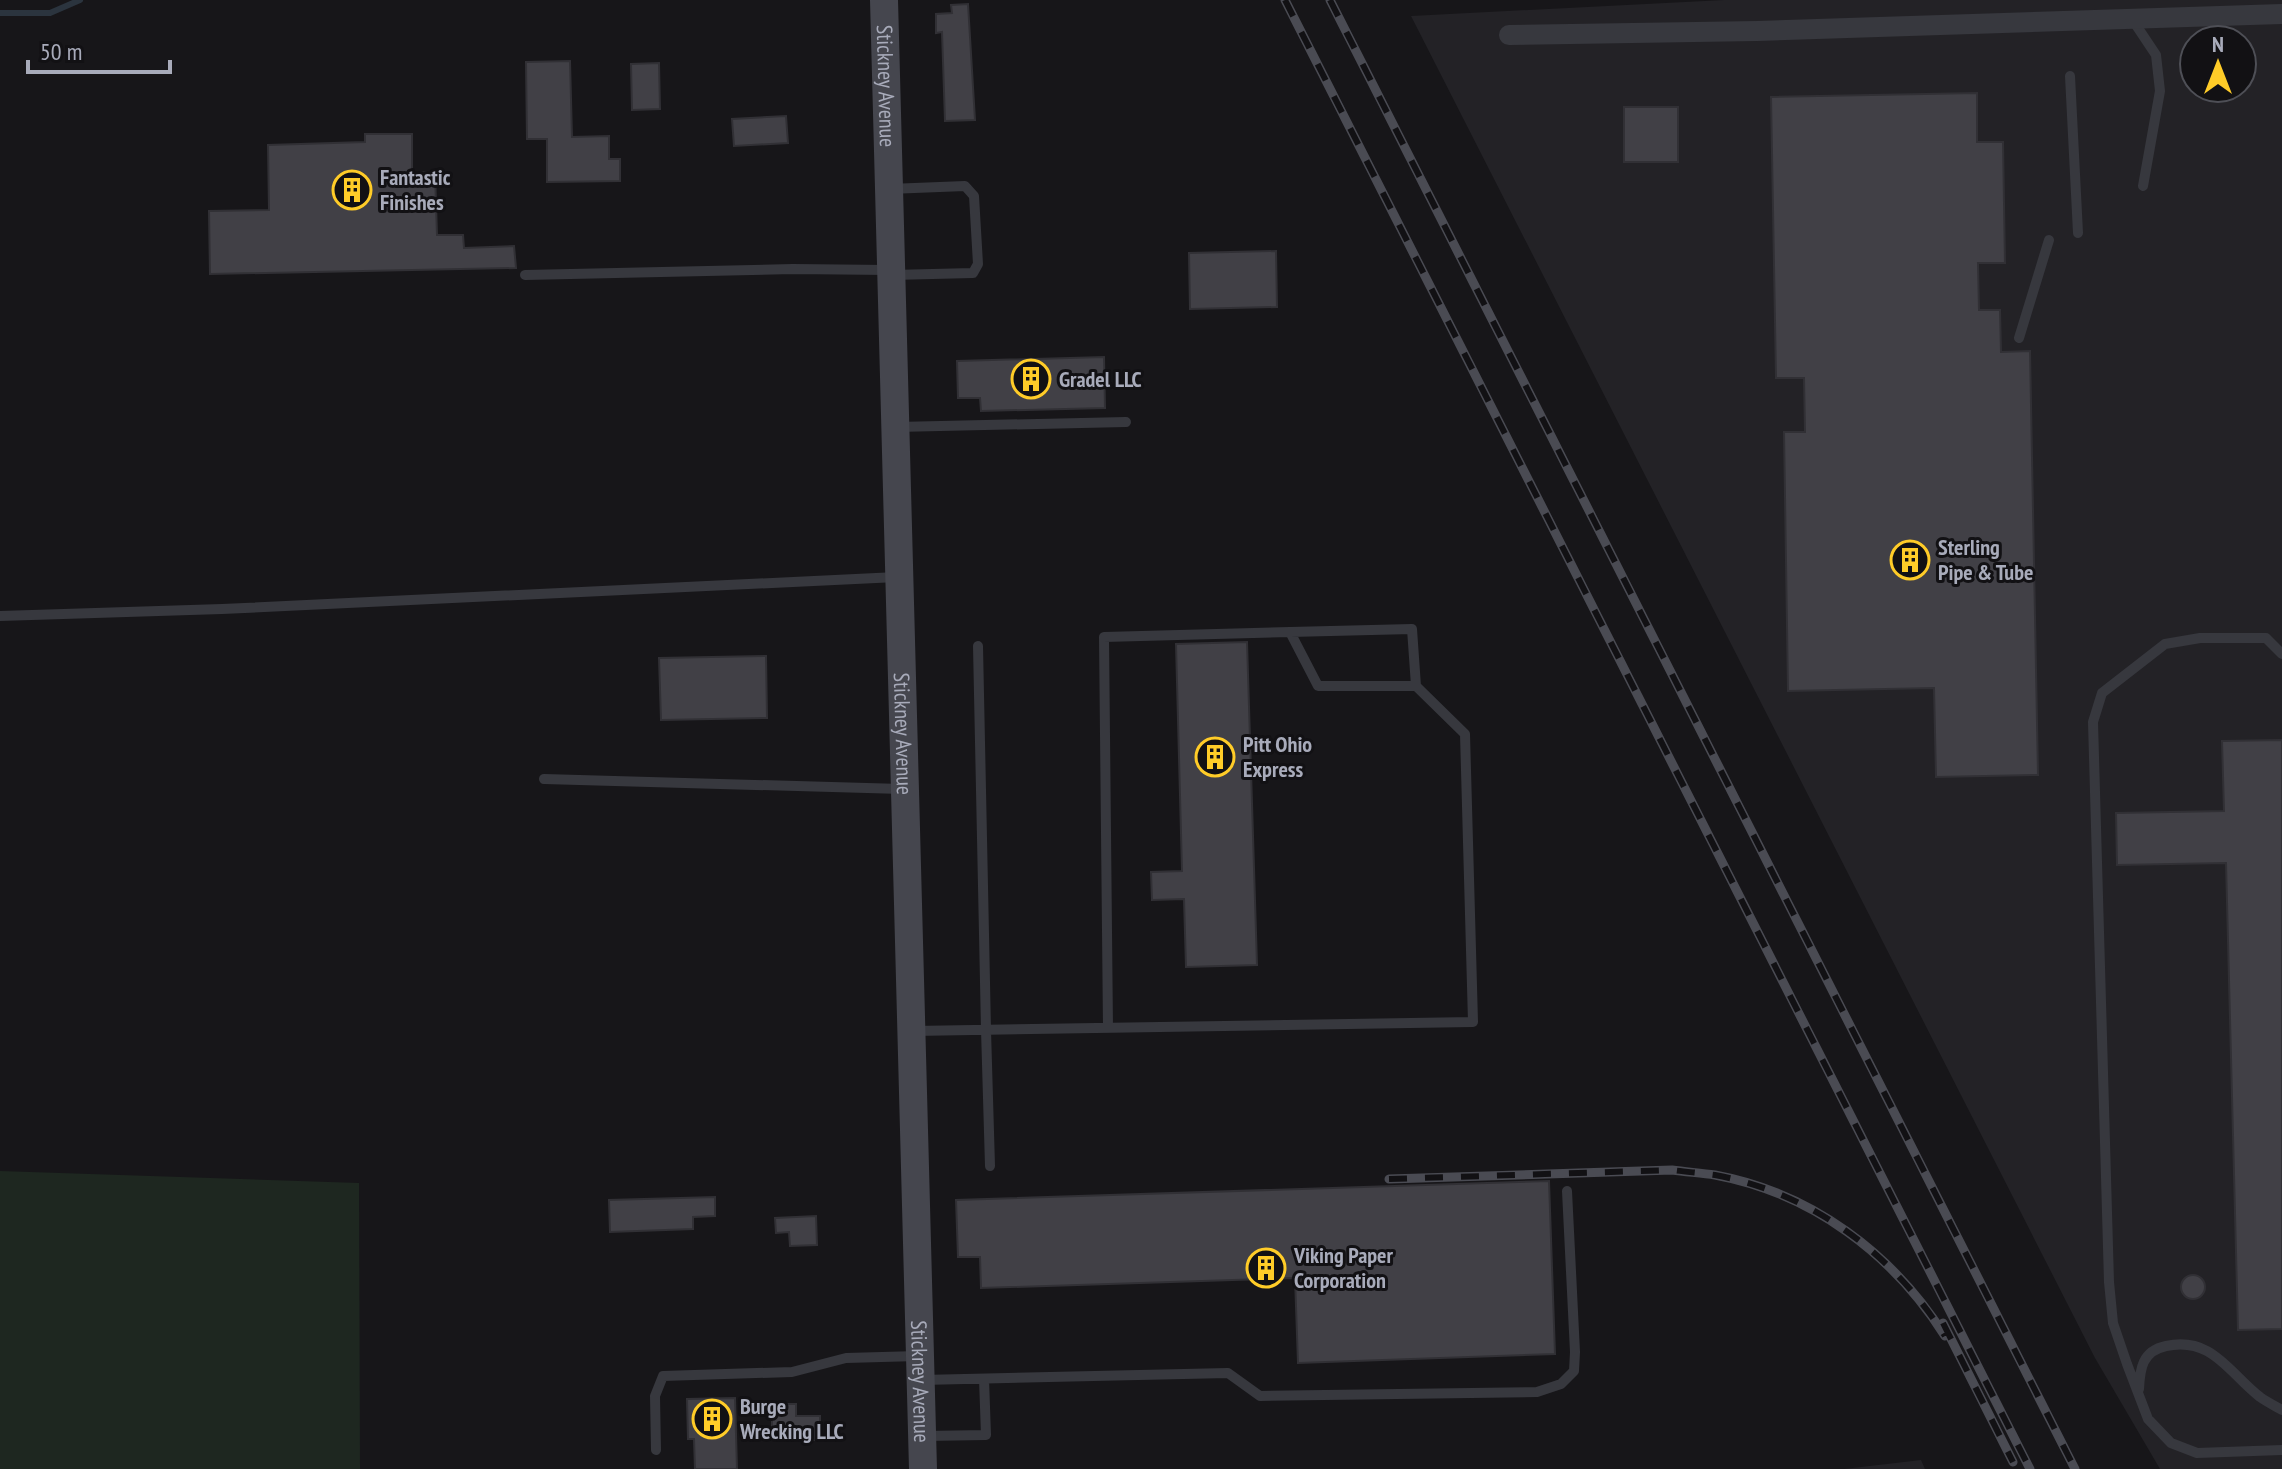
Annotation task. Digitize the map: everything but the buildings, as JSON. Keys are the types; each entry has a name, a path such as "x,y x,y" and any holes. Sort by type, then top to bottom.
{"street":[{"name":"Stickney Avenue","path":"884,0 923,1469"},
{"path":"1509,35 1757,31 2282,14"}],"lane":[{"path":"2132,19 2156,55 2160,91 2143,186"},
{"path":"2070,76 2078,233"},
{"path":"525,275 793,269 973,273 978,264 974,196 965,186 888,189"},
{"path":"2019,338 2049,240"},
{"path":"894,427 1126,422"},
{"path":"0,616 222,609 899,577"},
{"path":"911,1031 986,1030 1108,1028 1473,1022 1465,734 1416,686 1412,629 1104,637 1108,1028"},
{"path":"1290,632 1318,686 1416,686"},
{"path":"2282,654 2266,638 2200,638 2165,644 2102,693 2093,722 2109,1282 2113,1323 2148,1419 2171,1443 2197,1453 2282,1450"},
{"path":"978,646 990,1166"},
{"path":"544,779 904,789"},
{"path":"656,1450 655,1396 663,1376 792,1372 846,1358 984,1379 1228,1373 1260,1396 1537,1392 1561,1384 1574,1371 1567,1191"},
{"path":"2139,1395 2140,1367 2147,1356 2155,1349 2184,1344 2201,1347 2217,1357 2261,1398 2282,1410"},
{"path":"922,1436 986,1435 984,1379"}],"shaded area":[{"path":"1724,0 2282,0 2282,1469 2160,1469 2095,1358 1411,16"},
{"path":"0,1171 359,1183 360,1469 0,1469"},
{"path":"1921,1460 1925,1469 1844,1469"}],"waterway":[{"path":"0,13 50,13 80,0"}],"railway":[{"path":"1285,0 2030,1469"},
{"path":"1330,0 2075,1469"},
{"path":"1389,1179 1672,1170 1715,1175 1751,1184 1785,1196 1847,1232 1901,1279 1945,1336"},
{"path":"1943,1323 2013,1462"}],"place":[{"name":"Fantastic Finishes","path":"352,190"},
{"name":"Gradel LLC","path":"1031,379"},
{"name":"Sterling Pipe & Tube","path":"1910,560"},
{"name":"Pitt Ohio Express","path":"1215,757"},
{"name":"Viking Paper Corporation","path":"1266,1268"},
{"name":"Burge Wrecking LLC","path":"712,1419"}]}
